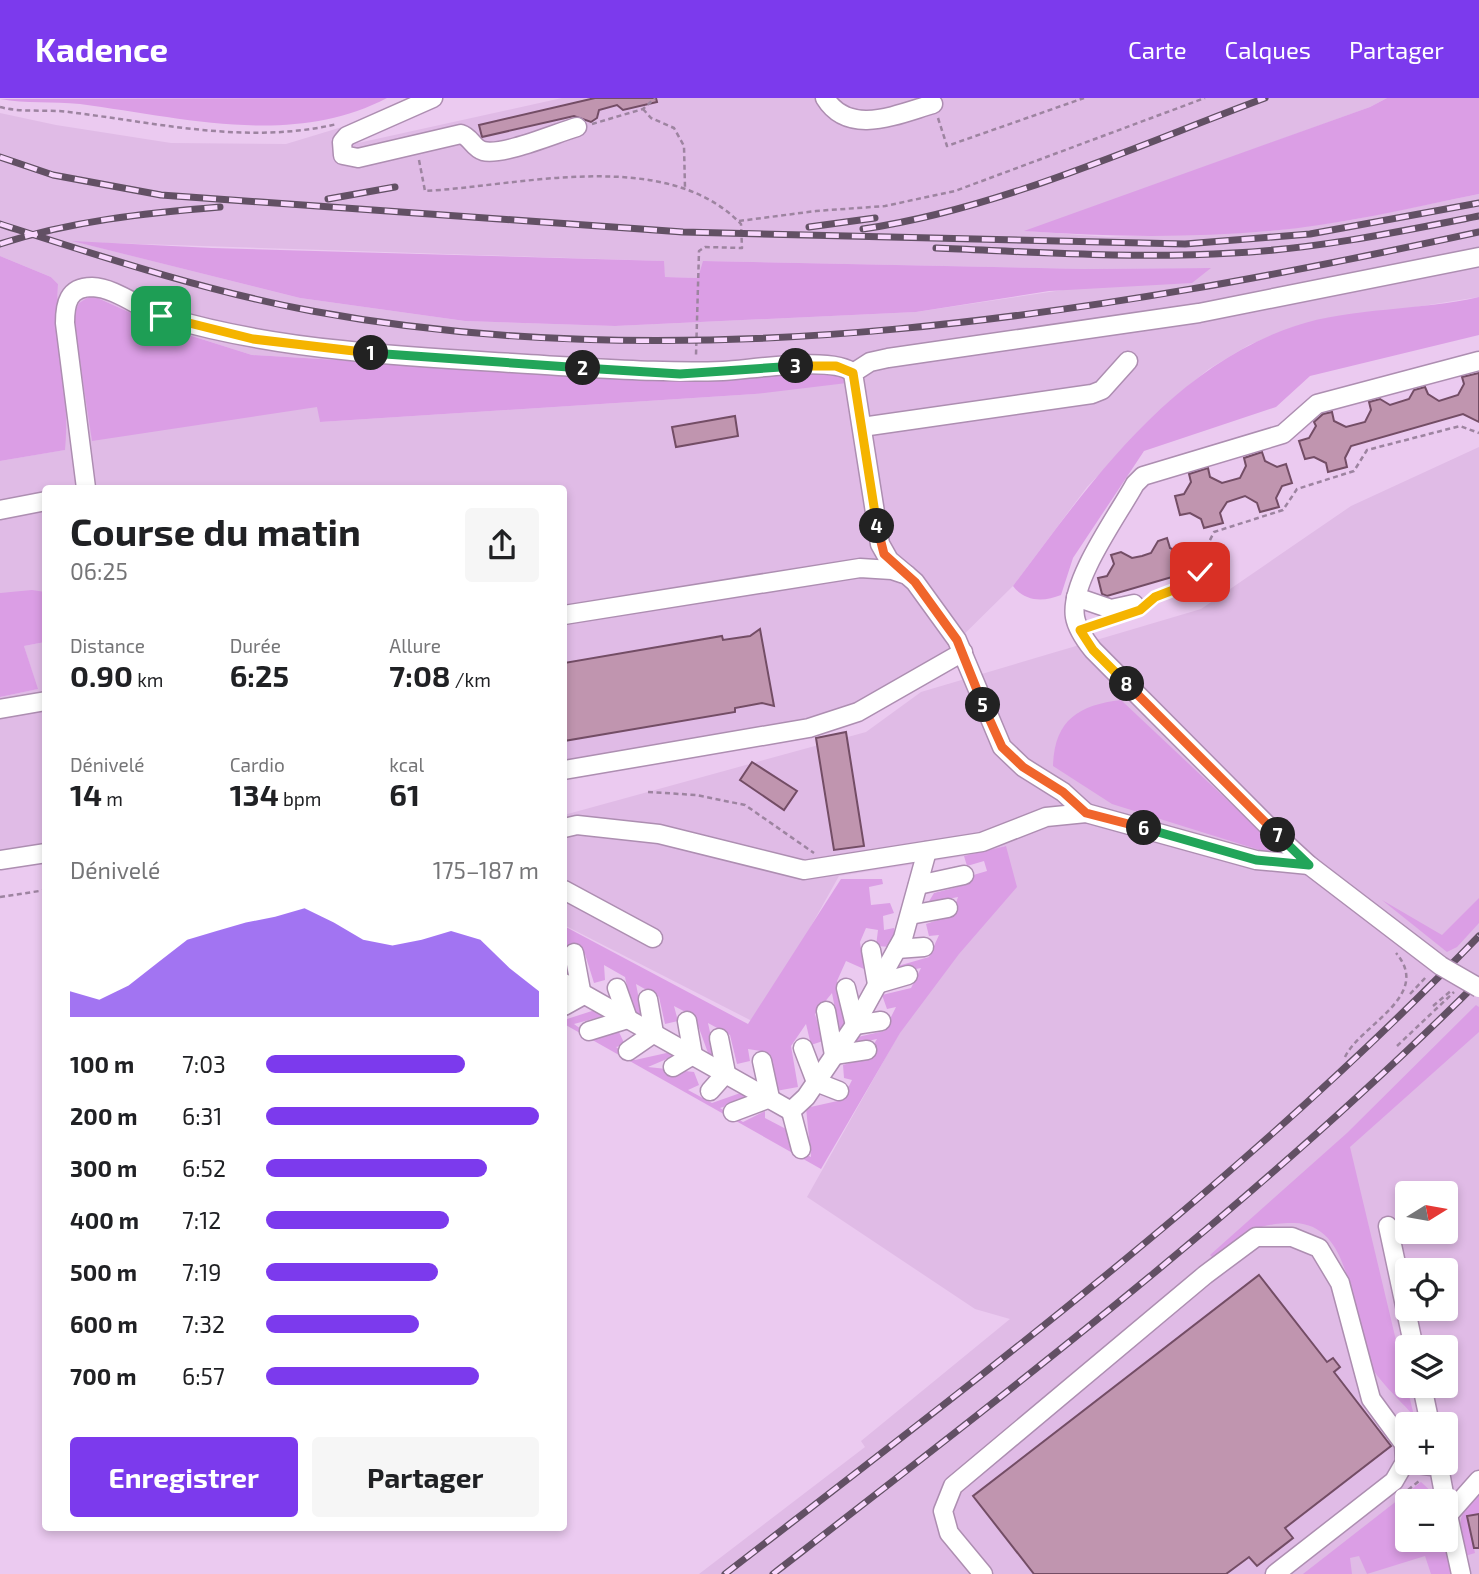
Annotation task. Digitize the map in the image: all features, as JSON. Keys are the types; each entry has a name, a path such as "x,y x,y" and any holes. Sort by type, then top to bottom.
{"street":[{"path":"433,98 355,131 342,142 341,149 348,158 358,158 461,134 477,148 489,152 539,141 577,127"},
{"path":"825,98 836,112 858,120 888,117 933,104"},
{"path":"853,373 870,362 888,358 1199,313 1479,257"},
{"path":"86,485 65,323 65,302 71,295 91,287 103,289 161,316 253,339 460,361 626,372 702,372 807,365 836,366 853,373"},
{"path":"862,427 1092,394 1102,390 1128,361"},
{"path":"1479,361 1317,404 1283,434 1143,476 1135,484 1076,597 1075,617 1093,650 1309,865 1436,968 1479,988"},
{"path":"853,373 880,544 889,561 907,575 950,629 1002,747 1015,760 1063,792 1086,813"},
{"path":"0,510 42,501"},
{"path":"567,615 860,568 878,568 907,575"},
{"path":"1076,597 1111,609 1139,606"},
{"path":"567,769 779,734 833,721 885,698 962,652"},
{"path":"0,709 42,702"},
{"path":"567,827 577,825 659,834 804,870 982,842 1046,817 1086,813 1256,860 1309,865"},
{"path":"791,1111 806,1097 855,1025 897,949 910,915 927,851"},
{"path":"0,860 42,854"},
{"path":"918,885 964,875"},
{"path":"567,892 653,939"},
{"path":"910,915 948,908"},
{"path":"897,949 924,947"},
{"path":"871,950 877,984"},
{"path":"573,953 582,996"},
{"path":"877,984 908,975"},
{"path":"567,985 791,1111 802,1149"},
{"path":"617,988 628,1019"},
{"path":"846,988 855,1025"},
{"path":"567,1004 582,996"},
{"path":"648,999 654,1033"},
{"path":"826,1011 834,1055"},
{"path":"589,1031 628,1019"},
{"path":"687,1021 693,1055"},
{"path":"855,1025 881,1021"},
{"path":"628,1051 654,1033"},
{"path":"719,1038 726,1073"},
{"path":"803,1048 816,1082 839,1091"},
{"path":"834,1055 867,1050"},
{"path":"673,1067 693,1055"},
{"path":"762,1061 770,1098"},
{"path":"710,1091 726,1073"},
{"path":"733,1112 770,1098"},
{"path":"1388,1226 1411,1335"},
{"path":"984,1574 949,1533 943,1511 953,1486 1205,1275 1256,1237 1292,1237 1319,1248 1340,1283 1371,1399 1395,1429"},
{"path":"1275,1574 1398,1475"},
{"path":"1458,1504 1479,1480"},
{"path":"1456,1552 1461,1574"}],"path":[{"path":"577,127 643,109 656,98"},
{"path":"933,104 947,146 1084,98"},
{"path":"739,221 885,206 955,191 1205,98"},
{"path":"0,107 13,110 53,110 234,135 292,132 337,124"},
{"path":"643,109 651,118 674,128 684,146 685,188"},
{"path":"414,144 425,191 590,177 639,180 685,188 719,204 739,221 742,227 742,248 705,247 699,251 695,339 702,372"},
{"path":"1139,606 1194,582 1200,572 1202,556 1214,532 1283,510 1297,489 1354,471 1367,450 1460,426 1479,433"},
{"path":"648,792 696,795 745,804 833,867"},
{"path":"0,897 42,891"},
{"path":"1345,1057 1402,993 1406,969 1390,947"},
{"path":"1410,994 1436,968"},
{"path":"1397,1046 1459,986 1433,1006"}],"shaded area":[{"path":"387,98 351,113 313,122 274,125 235,125 80,104 0,99"},
{"path":"562,98 1387,98 1370,107 1027,231 1108,237 1271,231 1351,220 1479,194 1479,297 1296,326 1249,345 1209,369 1173,398 1087,487 1013,586 943,655 838,715 567,764 567,485 42,485 42,592 0,593 0,461 64,450 56,317 58,284 51,277 0,256 0,113 56,125 171,143 286,144 352,124 358,143","holes":["77,242 663,261 665,277 699,278 704,261 1085,269 1210,268 916,312 615,326 465,321 300,298","91,295 160,326 252,355 693,381 825,371 755,394 320,422 318,407 79,303"]},
{"path":"1387,98 1479,98 1479,194 1348,220 1269,231 1146,236 1024,231 1370,107"},
{"path":"72,241 212,248 664,261 665,277 698,278 703,261 1085,269 1211,268 1192,283 1049,291 916,312 615,326 465,321 300,298"},
{"path":"0,256 51,277 58,284 58,325 66,429 65,450 0,461"},
{"path":"91,295 160,326 252,355 693,381 825,371 842,374 847,383 755,394 320,422 317,407 92,441 73,317 79,303"},
{"path":"1479,297 1479,335 1310,376 1276,407 1144,451 1073,558 1061,595 1048,599 1029,598 1013,586 1102,470 1170,400 1208,370 1250,345 1317,320"},
{"path":"1479,447 1479,1574 699,1574 865,1447 861,1441 1010,1319 975,1309 807,1197 1005,846 990,852 839,876 791,962 752,1021 567,927 567,814 866,732 921,692 1201,609 1351,506"},
{"path":"42,592 42,643 24,646 38,689 0,697 0,593"},
{"path":"42,643 42,850 0,857 0,697 37,689 24,646"},
{"path":"1121,700 1274,844 1275,851 1269,853 1112,804 1053,766 1058,737 1072,718 1093,706"},
{"path":"1006,846 1017,887 959,954 900,1033 821,1169 567,1026 567,1019 595,1010 607,1015 574,1024 595,1039 619,1032 625,1045 616,1047 635,1060 671,1052 676,1055 648,1067 694,1072 699,1085 688,1090 712,1103 746,1091 755,1097 720,1108 743,1122 765,1111 765,1118 786,1129 792,1148 811,1157 806,1108 842,1100 852,1080 844,1078 843,1065 865,1058 877,1039 844,1046 849,1039 884,1031 896,1007 887,1009 882,995 911,988 921,968 886,975 891,968 929,957 939,935 929,936 926,924 952,915 958,897 928,903 934,893 969,884 970,876 987,871 984,861 967,866 964,856"},
{"path":"841,879 882,879 883,884 869,887 871,905 890,903 894,913 883,916 884,930 894,928 895,939 891,947 876,946 878,930 866,928 860,942 864,969 846,961 837,981 845,1025 839,1030 832,993 815,1014 823,1041 811,1045 806,1024 791,1046 798,1087 776,1091 767,1052 748,1049 750,1061 737,1064 730,1035 708,1023 716,1060 708,1053 695,1017 674,1006 678,1021 665,1024 659,997 636,984 643,1020 633,1014 625,977 604,965 605,980 594,983 585,954 567,945 567,928 748,1024"},
{"path":"1479,898 1479,923 1457,947 1447,952 1382,900 1442,935"},
{"path":"1476,1005 1479,1007 1479,1032 1350,1147 1395,1336 1395,1395 1367,1358 1347,1276 1339,1256 1328,1239 1314,1227 1294,1223 1269,1225 1250,1232 1215,1260 1210,1255 1347,1133"},
{"path":"1398,1398 1410,1398 1413,1412"},
{"path":"1421,1482 1428,1489 1412,1489"},
{"path":"1479,1492 1479,1514 1467,1517 1475,1553 1465,1556 1460,1528 1462,1514"},
{"path":"1395,1502 1395,1552 1448,1552 1453,1574 1431,1574 1425,1556 1367,1574 1359,1556 1350,1558 1352,1574 1303,1574"}],"building":[{"path":"595,98 656,98 657,102 623,110 617,105 599,110 597,118 591,122 574,116 482,137 479,125"},
{"path":"1479,373 1479,422 1463,414 1351,446 1345,458 1347,467 1328,472 1326,463 1314,457 1305,459 1299,441 1309,438 1316,426 1314,422 1323,414 1332,412 1334,421 1346,427 1365,422 1371,410 1369,402 1380,399 1390,405 1409,399 1414,390 1425,387 1428,394 1439,401 1458,395 1464,384 1462,377"},
{"path":"735,416 738,436 676,447 672,427"},
{"path":"1262,452 1265,461 1277,467 1286,464 1292,483 1282,486 1276,498 1279,507 1260,512 1257,503 1245,496 1227,502 1220,513 1223,523 1204,528 1201,519 1190,513 1180,515 1175,496 1184,494 1191,482 1189,474 1208,468 1210,477 1222,483 1240,478 1246,466 1244,458"},
{"path":"1167,538 1170,548 1182,554 1191,552 1196,570 1107,596 1102,594 1098,578 1107,576 1114,564 1111,555 1121,552 1132,558 1142,556 1151,553 1158,541"},
{"path":"760,629 774,706 762,703 735,708 735,712 567,740 567,662 722,636 723,640 750,636"},
{"path":"846,732 864,846 834,850 816,738"},
{"path":"752,762 797,791 784,810 740,780"},
{"path":"1259,1275 1327,1362 1333,1358 1340,1367 1334,1372 1391,1446 1285,1528 1293,1538 1257,1566 1249,1557 1226,1574 1034,1574 973,1496"},
{"path":"1479,1514 1479,1548 1474,1548 1467,1516"}],"railway":[{"path":"863,229 914,220 1016,191 1265,98"},
{"path":"0,157 53,175 161,195 683,232 1185,244 1310,234 1479,203"},
{"path":"328,199 395,187"},
{"path":"0,244 54,229 109,219 220,207"},
{"path":"936,248 1122,255 1233,253 1326,244 1479,216"},
{"path":"809,227 875,218"},
{"path":"0,224 193,283 312,311 457,331 603,340 751,339 898,329 1045,312 1192,289 1479,232"},
{"path":"725,1574 1018,1346 1209,1189 1392,1023 1479,936"},
{"path":"773,1574 1046,1361 1224,1215 1311,1139 1479,981"}],"route":[{"path":"161,316 253,339 460,361 680,374 807,365 848,369 853,373 856,387 880,544 884,554 915,582 957,640 991,726 1008,754 1023,767 1063,792 1086,813 1268,863 1309,865 1093,650 1080,630 1140,610 1155,597 1194,582 1200,572"}]}
